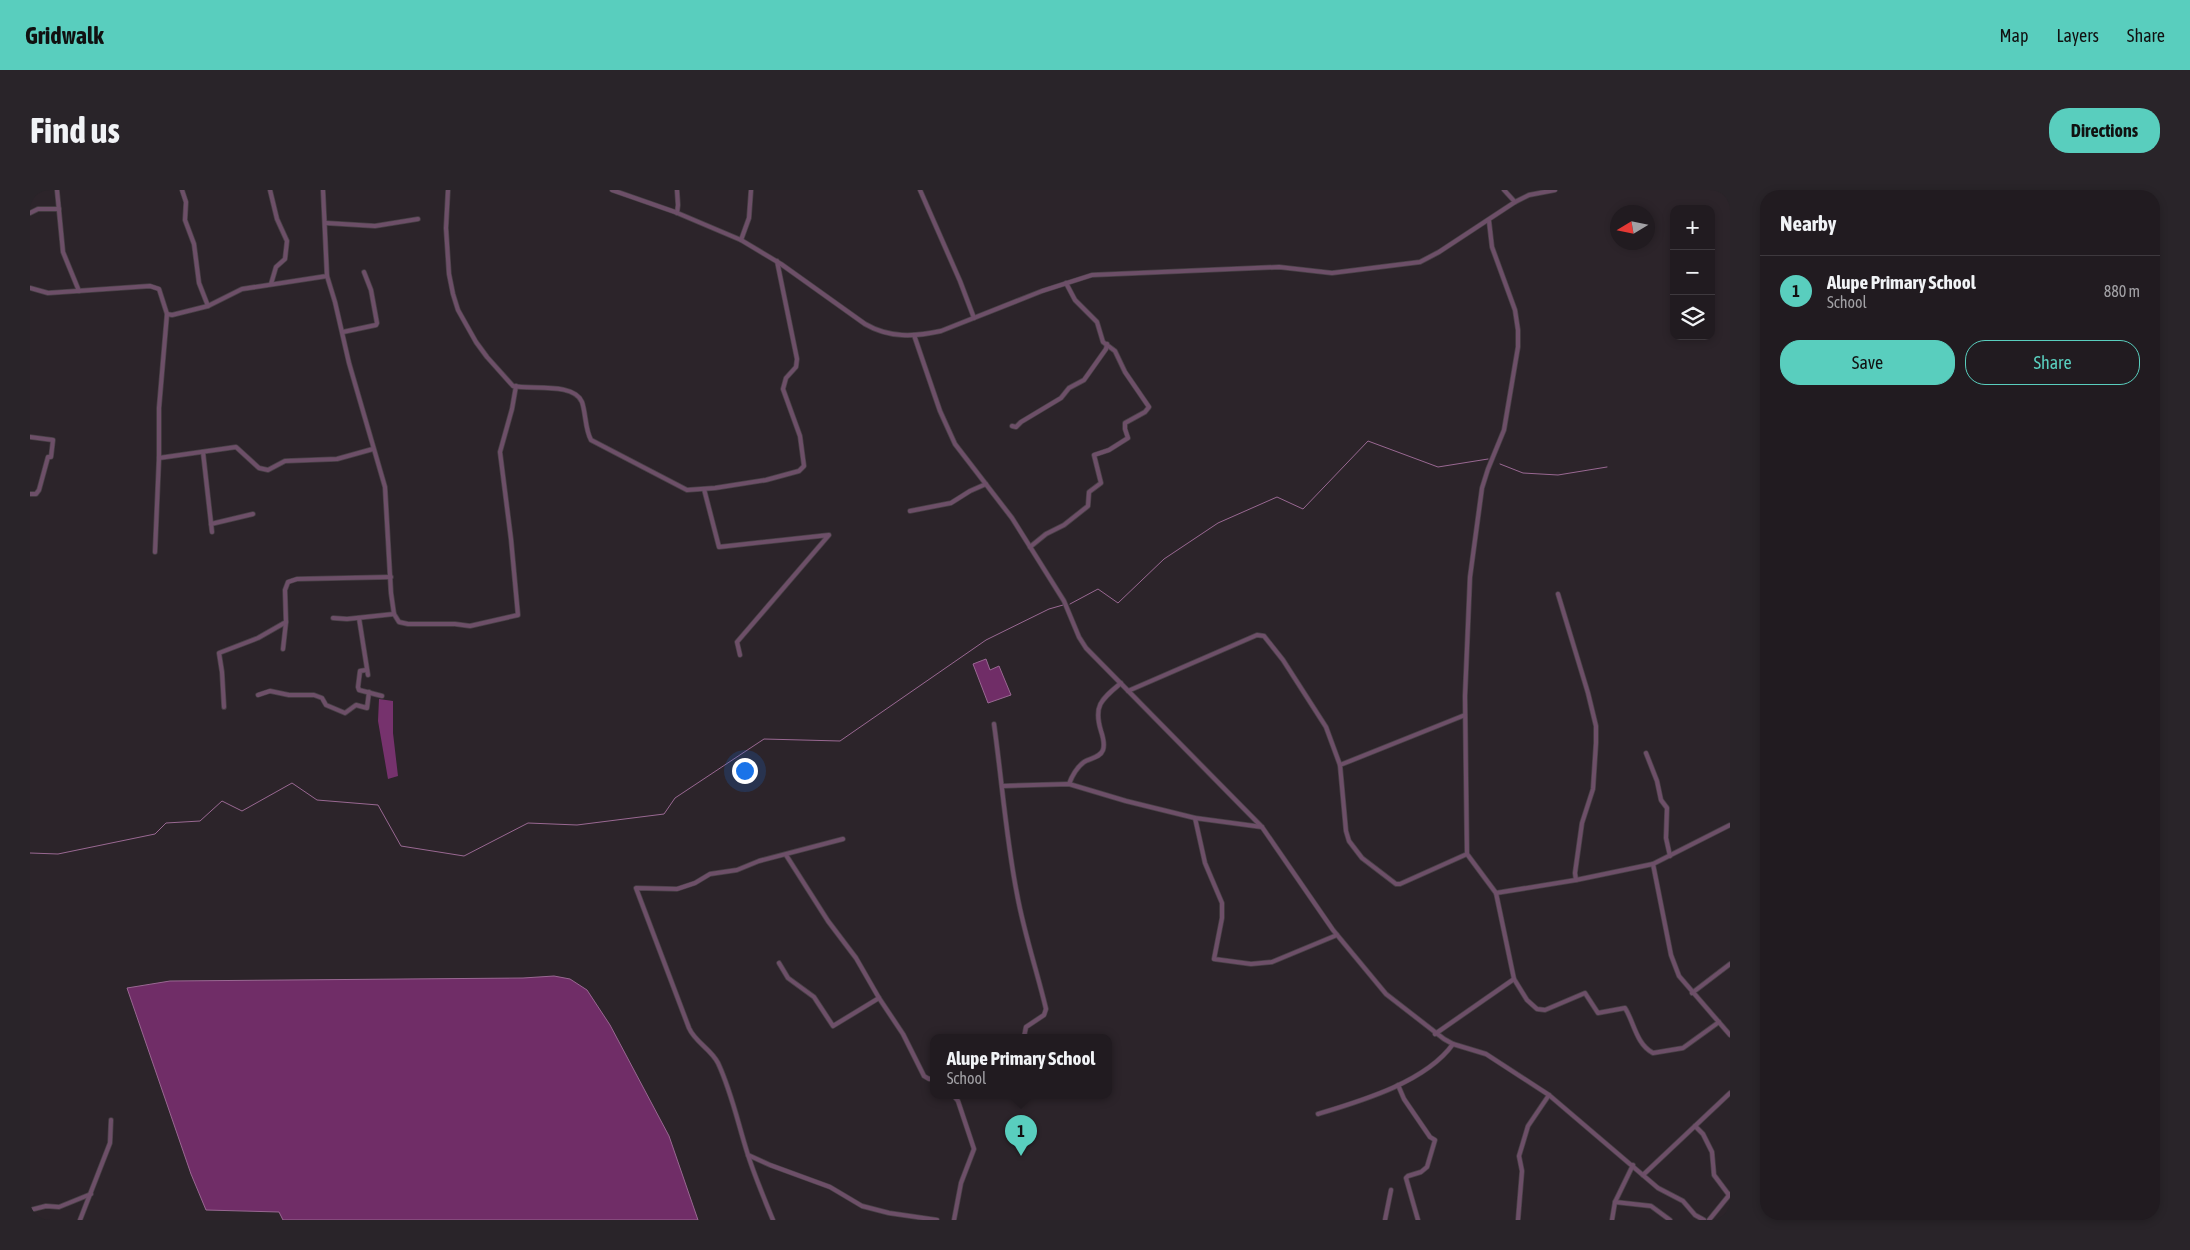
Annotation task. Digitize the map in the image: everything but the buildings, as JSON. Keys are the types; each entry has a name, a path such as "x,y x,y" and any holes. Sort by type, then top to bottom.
{"street":[{"path":"57,190 63,252 79,291"},
{"path":"182,190 186,202 184,220 194,244 198,283 208,306"},
{"path":"270,190 277,219 287,240 285,259 276,267 271,284"},
{"path":"323,190 326,223 326,276 343,332 386,494 384,499 394,614 402,624 445,623 470,626 518,615 500,452 512,409 516,386"},
{"path":"448,190 446,212 449,274 456,303 486,357 508,381 516,386 565,390 576,394 582,405 591,440 682,488 692,490 704,489 766,480 799,470 804,466 800,436 783,389 786,378 796,367 797,359 777,261"},
{"path":"612,190 676,213 741,240 777,261 842,309 872,328 898,336 914,336 941,331 1066,283 1107,273 1278,267 1302,268 1324,273 1409,264 1429,258 1528,195 1555,190"},
{"path":"676,213 678,205 677,190"},
{"path":"741,240 749,218 751,190"},
{"path":"920,190 974,318"},
{"path":"1504,190 1515,202"},
{"path":"30,213 38,209 59,208"},
{"path":"326,223 375,226 418,219"},
{"path":"1488,221 1492,247 1515,310 1518,347 1504,430 1482,488 1470,577 1466,715 1467,854 1496,893 1514,979 1527,1000 1541,1011 1585,993 1598,1013 1625,1008 1633,1030 1649,1051 1653,1053 1683,1048 1719,1022"},
{"path":"343,332 378,323 372,290 364,272"},
{"path":"167,314 172,315 208,306 242,289 326,276"},
{"path":"1030,547 1046,534 1064,525 1088,506 1089,492 1102,483 1094,455 1109,450 1128,438 1125,429 1126,423 1145,412 1149,407 1125,372 1115,351 1103,342 1097,322 1075,300 1066,283"},
{"path":"30,288 48,293 150,286 159,289 167,314 159,408 155,552"},
{"path":"914,336 940,411 955,444 1012,518 1064,601 1079,637 1086,648 1262,827 1337,935 1386,994 1435,1034 1453,1044 1486,1054 1548,1096 1633,1165 1658,1188 1683,1201 1695,1216 1704,1220"},
{"path":"1012,426 1016,427 1061,398 1063,393 1069,388 1084,380 1106,349 1107,344"},
{"path":"30,437 53,440 51,457 48,457 39,490 36,494 30,494"},
{"path":"159,458 236,447 259,468 268,470 285,461 337,458 373,449"},
{"path":"203,452 212,532"},
{"path":"910,511 951,503 986,484"},
{"path":"704,489 719,546 829,534 737,642 740,655"},
{"path":"211,524 253,514"},
{"path":"283,649 286,622 285,590 288,582 297,579 391,577"},
{"path":"1558,594 1588,692 1596,726 1593,789 1582,823 1575,873 1576,880"},
{"path":"333,618 358,618 394,614"},
{"path":"358,618 367,673 360,671 358,687 359,690 382,696"},
{"path":"224,707 219,653 258,638 286,622"},
{"path":"1128,691 1261,634 1283,660 1322,717 1340,765 1345,822 1349,841 1362,858 1396,884 1404,884 1430,869 1467,854"},
{"path":"1069,784 1077,768 1100,755 1103,751 1104,744 1098,718 1099,704 1102,699 1121,683"},
{"path":"258,695 270,691 289,695 314,695 322,698 326,705 344,713 356,705 366,708 369,692"},
{"path":"1340,765 1466,715"},
{"path":"994,724 1017,897 1046,1009 1044,1015 1026,1026 1025,1034"},
{"path":"1646,753 1657,781 1661,800 1666,808 1666,838 1670,856"},
{"path":"1003,786 1069,784 1126,801 1195,818 1262,827"},
{"path":"1195,818 1205,863 1222,903 1222,918 1214,960 1251,964 1272,962 1337,935"},
{"path":"1496,893 1576,880 1653,864 1730,825"},
{"path":"773,1220 748,1155 736,1111 719,1067 712,1054 691,1033 636,888 677,889 694,883 710,874 737,870 759,861 843,839"},
{"path":"786,855 828,920 856,958 903,1034 924,1076 930,1080"},
{"path":"1653,864 1671,955 1679,976 1730,1035"},
{"path":"779,963 788,978 814,997 833,1026 879,998"},
{"path":"1692,993 1730,964"},
{"path":"1435,1034 1514,979"},
{"path":"1318,1114 1377,1095 1398,1085 1434,1063 1448,1052 1453,1044"},
{"path":"1398,1085 1404,1099 1434,1140 1427,1167 1421,1172 1406,1178 1418,1220"},
{"path":"1643,1175 1730,1093"},
{"path":"1518,1220 1522,1170 1519,1156 1528,1126 1548,1096"},
{"path":"954,1220 961,1184 974,1149 957,1099"},
{"path":"80,1220 110,1143 111,1120"},
{"path":"1695,1126 1703,1134 1712,1152 1714,1175 1730,1195 1709,1220"},
{"path":"748,1155 830,1187 862,1206 896,1215 937,1220"},
{"path":"1612,1220 1616,1202 1633,1165"},
{"path":"1385,1220 1391,1190"},
{"path":"30,1210 46,1206 59,1207 90,1194"},
{"path":"1616,1202 1651,1206 1670,1220"}],"shaded area":[{"path":"986,659 990,670 999,666 1011,695 988,703 973,664"},
{"path":"379,699 393,701 393,733 398,776 388,779 378,721"},
{"path":"554,976 570,979 587,990 610,1025 669,1136 698,1220 283,1220 279,1212 206,1210 191,1174 127,988 170,981 523,978"}],"waterway":[{"path":"1070,604 1098,589 1118,603 1164,559 1218,523 1277,497 1303,509 1368,441 1438,467 1488,459"},
{"path":"1500,464 1523,473 1558,475 1607,467"},
{"path":"30,853 58,854 155,834 166,823 200,821 222,801 242,811 292,783 317,800 378,805 401,846 464,856 528,823 577,825 664,814 675,798 764,739 840,741 986,640 1049,609 1063,605"}],"place":[{"name":"Alupe Primary School","path":"1021,1156"}]}
